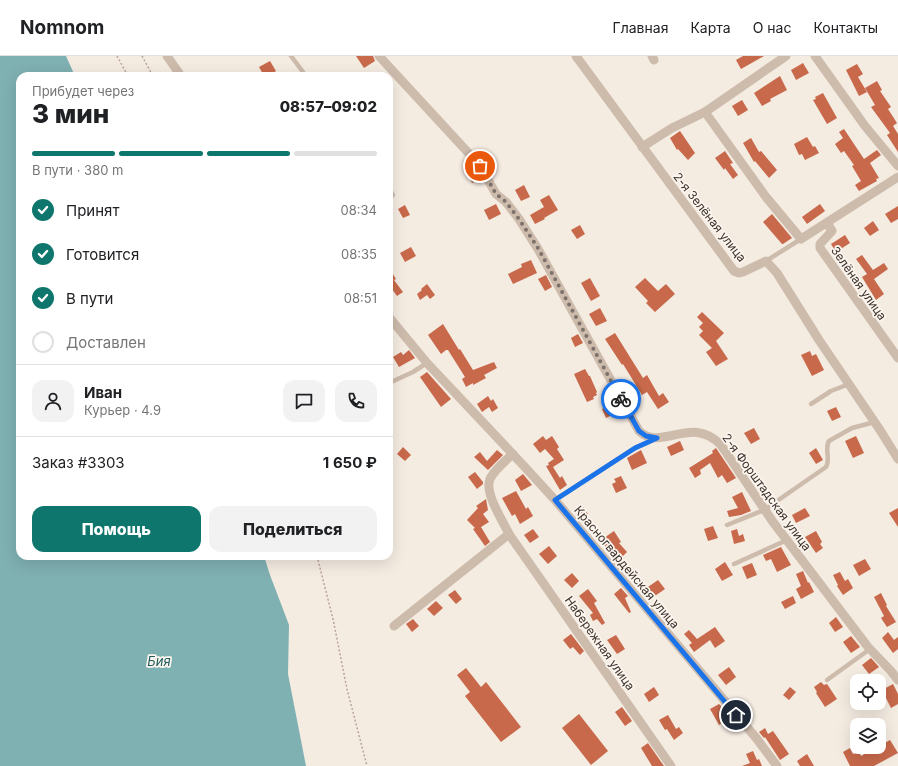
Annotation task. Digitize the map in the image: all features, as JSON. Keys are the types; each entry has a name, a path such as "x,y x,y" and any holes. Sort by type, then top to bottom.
{"street":[{"path":"167,56 178,72"},
{"path":"379,56 474,159 480,166 496,194 506,202 519,219 538,248 586,332 636,426 642,434 657,438"},
{"name":"2-я Зелёная улица","path":"576,56 734,271 739,273 766,261 777,273 819,340 875,422 898,459"},
{"path":"642,147 672,128 705,112 786,56"},
{"path":"815,56 865,126 898,166"},
{"path":"705,112 766,197 801,239 898,177"},
{"name":"Зелёная улица","path":"827,223 832,231 820,244 820,248 898,358"},
{"name":"Красногвардейская улица","path":"393,322 427,363 555,500 752,733 777,766"},
{"name":"2-я Форштадская улица","path":"657,438 694,432 701,433 716,440 721,445 764,510 870,649 898,680"},
{"name":"Набережная улица","path":"513,454 492,476 488,484 491,496 509,534 671,766"},
{"path":"394,626 509,534"}],"lane":[{"path":"291,56 303,72"},
{"path":"766,261 801,239"},
{"path":"393,381 413,372 427,363"},
{"path":"810,404 849,384"},
{"path":"727,525 764,510 826,467 828,461 827,447 829,441 852,428 875,422"},
{"path":"555,500 635,448 657,438"},
{"path":"734,564 787,540"},
{"path":"827,680 870,649"}],"path":[{"path":"117,56 126,72"},
{"path":"142,56 151,72"},
{"path":"318,560 333,619 347,689 367,766"}],"water":[{"name":"Бия","path":"0,56 66,56 73,72 16,72 16,560 265,560 289,625 288,674 306,766 0,766"}],"building":[{"path":"356,56 373,56 375,61 364,68"},
{"path":"743,56 764,56 741,69 736,60"},
{"path":"270,61 276,71 262,72 259,67"},
{"path":"803,63 809,73 796,80 791,70"},
{"path":"857,64 863,74 858,77 867,92 859,96 846,70"},
{"path":"780,76 787,90 770,99 771,101 762,106 754,93"},
{"path":"877,81 882,90 880,91 891,107 888,109 897,123 893,126 898,134 898,152 887,135 890,133 871,107 875,105 865,88"},
{"path":"823,93 837,118 827,124 813,100 816,99 815,97"},
{"path":"742,100 748,110 738,116 732,106"},
{"path":"844,129 864,159 877,150 881,155 870,163 879,178 876,179 877,181 859,191 855,185 861,181 852,166 854,165 844,151 841,153 835,144 843,138 839,132"},
{"path":"680,131 695,153 688,160 678,149 677,150 670,138"},
{"path":"807,137 819,153 805,160 802,154 799,155 794,144"},
{"path":"751,138 759,152 761,151 777,170 769,178 755,161 754,162 743,143"},
{"path":"725,151 733,163 730,164 738,175 733,179 715,158"},
{"path":"474,169 481,179 472,183 468,172"},
{"path":"524,185 530,197 521,201 515,190"},
{"path":"549,195 558,210 535,224 530,215 544,207 540,200"},
{"path":"496,204 501,214 489,220 484,210"},
{"path":"820,204 825,211 807,224 802,217"},
{"path":"405,205 410,215 403,218 398,209"},
{"path":"898,206 898,219 891,223 885,214"},
{"path":"772,214 792,238 783,244 763,222"},
{"path":"873,221 879,230 870,236 864,228"},
{"path":"580,225 585,234 577,239 571,230"},
{"path":"845,235 850,243 836,252 831,244"},
{"path":"411,247 416,256 405,262 400,253"},
{"path":"862,255 873,270 884,263 888,269 874,279 884,294 876,300 862,277 867,274 856,259"},
{"path":"531,260 537,273 513,284 508,274 522,267 521,264"},
{"path":"393,274 396,279 394,280 403,292 397,296 393,290"},
{"path":"546,275 552,287 545,291 538,279"},
{"path":"590,278 600,296 591,301 581,283"},
{"path":"645,278 658,291 666,284 675,294 655,312 646,303 648,301 635,287"},
{"path":"427,284 435,295 430,299 427,295 420,300 417,294"},
{"path":"600,308 607,321 596,326 589,314"},
{"path":"702,312 724,333 716,341 728,359 716,366 706,352 712,348 699,335 703,331 699,327 703,323 697,317"},
{"path":"443,324 473,370 494,362 497,368 484,375 486,378 466,387 462,379 465,377 448,350 441,354 428,335"},
{"path":"615,333 643,378 647,375 659,396 663,393 669,402 658,409 647,392 642,395 623,364 622,365 605,339"},
{"path":"578,334 583,343 575,347 571,338"},
{"path":"409,350 415,358 399,367 393,357 401,352 403,355"},
{"path":"810,351 812,356 816,354 824,370 812,376 801,355"},
{"path":"585,369 597,392 597,395 593,397 594,399 587,402 574,374"},
{"path":"427,372 451,399 441,407 420,377"},
{"path":"488,396 491,401 493,399 498,408 492,412 489,407 482,412 477,404"},
{"path":"609,405 614,414 606,418 602,409"},
{"path":"836,407 841,417 832,421 827,411"},
{"path":"754,428 760,439 751,444 744,433"},
{"path":"543,436 546,440 552,436 559,447 557,449 564,460 553,467 560,478 562,476 567,485 560,490 546,466 549,465 548,463 554,459 545,449 540,453 533,444"},
{"path":"856,436 864,453 853,458 845,441"},
{"path":"680,441 684,450 671,456 667,447"},
{"path":"403,447 411,455 405,461 397,454"},
{"path":"716,448 736,478 727,483 722,475 718,478 710,463 700,470 701,474 695,478 689,468 713,453 712,451"},
{"path":"816,448 823,460 816,464 809,453"},
{"path":"497,450 503,455 488,470 474,457 480,452 487,461"},
{"path":"641,450 647,463 632,470 627,458"},
{"path":"475,472 483,482 483,484 477,489 468,477"},
{"path":"523,474 532,485 521,491 515,480"},
{"path":"621,476 627,488 616,493 612,484 616,482 614,479"},
{"path":"516,491 526,509 528,507 533,516 520,524 515,514 512,516 502,498"},
{"path":"742,492 751,511 741,515 729,517 727,511 738,508 732,497"},
{"path":"486,499 488,510 483,514 489,522 481,527 490,542 485,546 473,529 475,528 467,520 478,508 476,506"},
{"path":"581,504 588,514 580,519 573,510"},
{"path":"805,508 810,516 796,523 792,515"},
{"path":"898,508 898,527 889,513"},
{"path":"713,526 718,538 708,541 704,529"},
{"path":"533,529 539,537 530,543 524,535"},
{"path":"737,529 739,536 743,534 745,541 734,544 731,531"},
{"path":"614,531 621,542 619,543 627,552 619,560 607,549 601,540"},
{"path":"816,531 822,542 820,544 823,548 816,553 805,537"},
{"path":"549,546 557,556 548,564 539,554"},
{"path":"781,547 791,565 777,572 771,559 766,561 763,555"},
{"path":"865,559 871,569 859,576 853,565"},
{"path":"725,562 733,575 722,581 715,569"},
{"path":"752,563 757,575 747,579 742,567"},
{"path":"803,571 814,592 801,599 796,589 801,586 796,574"},
{"path":"840,572 845,581 848,579 853,588 843,595 837,586 838,585 833,575"},
{"path":"572,573 579,581 572,588 564,580"},
{"path":"658,580 665,589 652,598 645,589"},
{"path":"621,588 628,596 625,598 631,612 629,613 614,594"},
{"path":"588,589 597,601 594,603 605,623 602,625 597,619 593,621 590,615 593,613 579,596"},
{"path":"455,590 462,599 456,604 448,595"},
{"path":"881,593 887,605 886,606 896,622 887,627 881,618 884,616 874,597"},
{"path":"793,596 796,603 785,609 781,602"},
{"path":"436,601 443,608 434,616 427,609"},
{"path":"836,617 843,627 835,632 829,623"},
{"path":"413,619 419,626 412,632 406,624"},
{"path":"715,627 725,641 715,648 710,640 694,652 689,645 692,643 684,634 689,630 697,639"},
{"path":"888,632 894,640 898,637 898,649 893,653 882,638"},
{"path":"571,634 584,651 580,655 573,647 570,649 563,640"},
{"path":"616,635 625,649 617,654 607,640"},
{"path":"851,636 860,647 851,653 843,642"},
{"path":"871,658 879,667 869,674 862,665"},
{"path":"729,667 736,677 726,685 718,675"},
{"path":"466,668 481,687 486,682 521,727 501,742 465,696 470,692 457,675"},
{"path":"821,682 824,685 827,684 837,699 825,707 814,687"},
{"path":"893,684 898,694 898,704 891,708 886,698 886,688"},
{"path":"654,687 659,695 649,702 644,694"},
{"path":"790,687 796,692 789,700 783,695"},
{"path":"719,704 727,712 724,714 727,720 719,725 710,709"},
{"path":"622,707 632,721 625,726 615,712"},
{"path":"579,714 608,751 591,765 562,728"},
{"path":"668,715 676,729 679,727 683,733 674,740 659,720"},
{"path":"765,728 768,734 773,731 789,754 780,760 765,737 764,738 759,732"},
{"path":"890,740 898,753 874,766 850,766 843,752 850,748 850,754 860,754 861,756 865,754 886,754 886,742"},
{"path":"648,743 664,766 652,766 641,748"},
{"path":"753,751 757,760 759,759 762,766 742,766 750,763 746,754"},
{"path":"807,754 814,766 800,766 797,761"}],"way so far":[{"path":"480,166 496,194 506,202 527,230 538,248 586,332 621,399"}],"route":[{"path":"621,399 639,431 646,436 657,438 635,448 555,500 736,715"}]}
